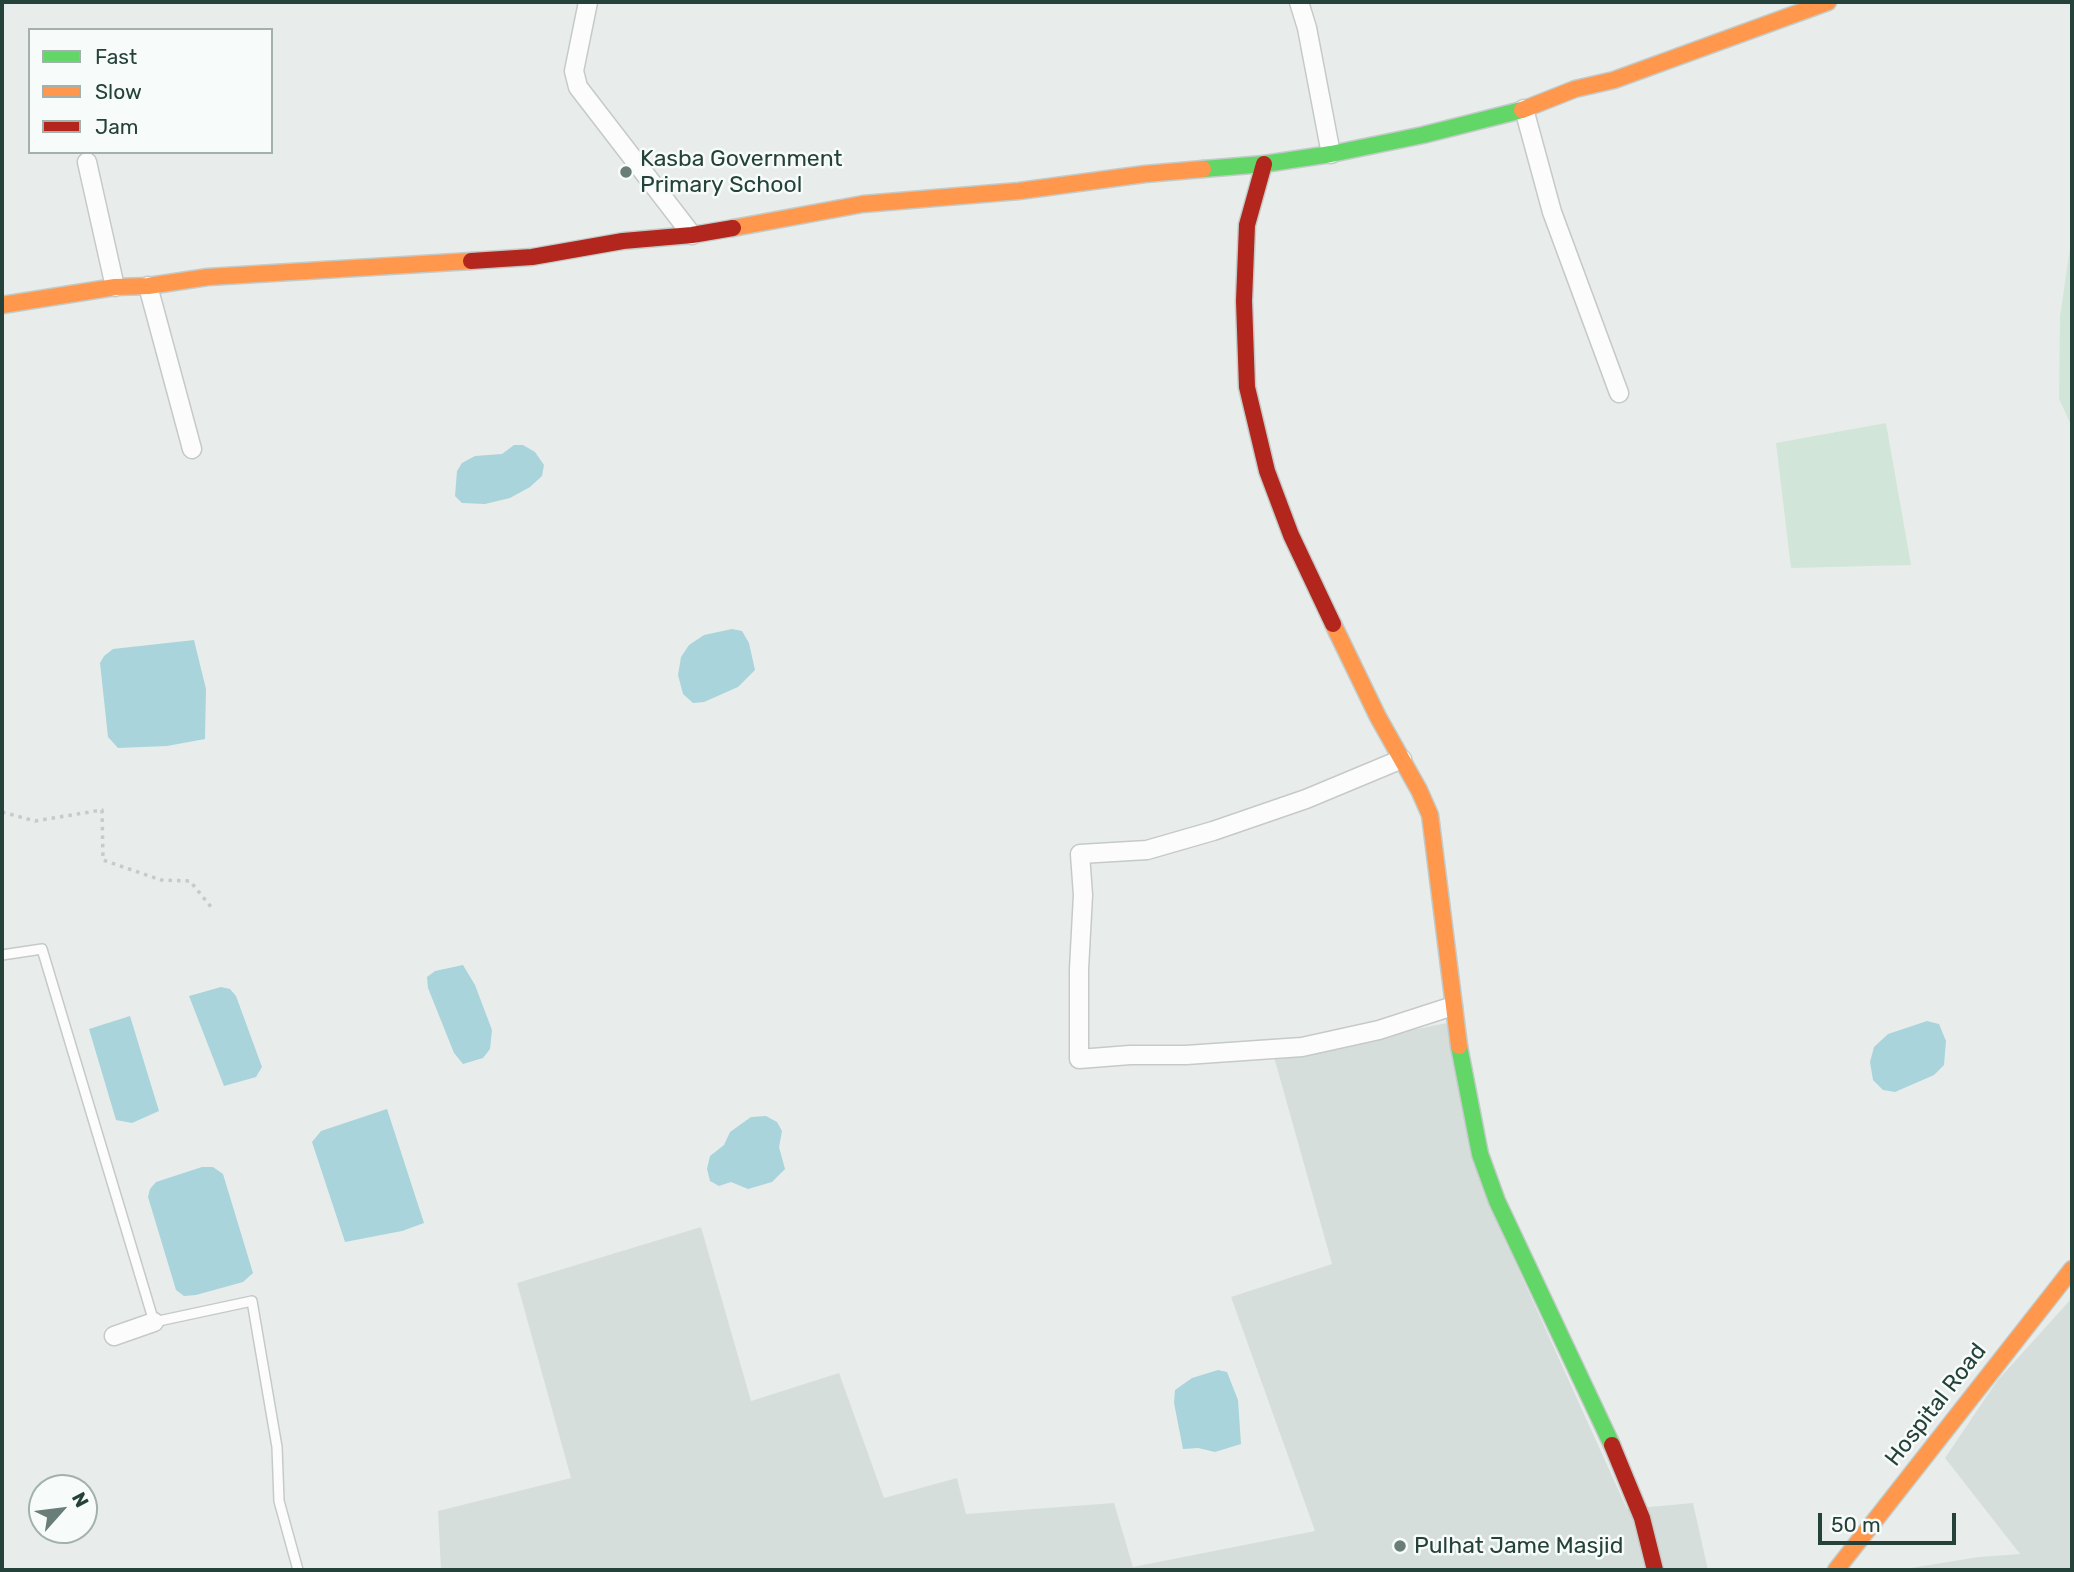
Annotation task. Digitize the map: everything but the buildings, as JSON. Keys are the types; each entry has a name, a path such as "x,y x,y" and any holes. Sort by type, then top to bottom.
{"street":[{"path":"588,2 574,71 578,88 692,235"},
{"path":"1299,2 1307,28 1331,154"},
{"path":"2,305 208,276 532,257 623,241 692,235 863,204 1019,191 1331,154 1423,135 1524,108 1575,89 1614,80 1828,2"},
{"path":"1524,108 1552,212 1619,393"},
{"path":"87,162 115,287"},
{"path":"1264,164 1247,225 1244,301 1247,387 1267,471 1291,535 1378,717 1430,815 1458,1040 1484,1166 1497,1201 1615,1452 1642,1518 1655,1570"},
{"path":"148,286 192,449"},
{"path":"1402,758 1306,799 1213,831 1147,850 1080,854 1083,895 1079,969 1079,1059 1302,1047 1379,1030 1453,1006"},
{"name":"Hospital Road","path":"1836,1570 2072,1269"},
{"path":"114,1336 154,1322"}],"lane":[{"path":"2,955 42,949 154,1322 252,1301 277,1447 279,1501 298,1570"}],"path":[{"path":"2,812 35,821 102,810 103,860 161,880 190,881 211,907"}],"shaded area":[{"path":"1447,1023 1493,1213 1627,1509 1693,1503 1708,1570 441,1570 438,1511 571,1478 517,1283 701,1227 751,1401 839,1373 884,1498 957,1478 966,1514 1114,1503 1133,1567 1315,1531 1231,1297 1332,1264 1274,1057"},
{"path":"2072,1298 2072,1570 1898,1570 1979,1557 2020,1554 1945,1458 1997,1381"}],"green space":[{"path":"2072,234 2072,427 2059,399 2060,317"},
{"path":"1886,423 1911,565 1791,568 1776,443"}],"water":[{"path":"514,445 523,445 535,452 544,465 542,476 530,487 510,498 485,504 462,503 455,496 457,471 462,463 475,456 502,454"},
{"path":"732,629 742,631 749,643 755,670 738,687 704,702 693,703 683,694 678,675 681,657 689,645 704,635"},
{"path":"194,640 206,689 205,739 167,746 118,748 108,737 100,663 104,656 113,649"},
{"path":"463,965 475,985 492,1030 490,1049 483,1058 463,1064 454,1053 428,988 427,977 435,971"},
{"path":"221,987 230,989 236,996 262,1067 256,1077 224,1086 189,996"},
{"path":"130,1016 159,1111 132,1123 116,1120 89,1029"},
{"path":"1927,1021 1939,1024 1946,1041 1944,1065 1934,1075 1895,1092 1883,1090 1873,1080 1870,1062 1874,1047 1888,1034"},
{"path":"387,1109 424,1223 402,1231 345,1242 312,1142 321,1131"},
{"path":"766,1116 777,1122 782,1131 779,1147 785,1169 772,1182 748,1189 731,1182 719,1186 710,1181 707,1169 710,1156 724,1145 730,1132 751,1117"},
{"path":"202,1167 213,1167 223,1174 253,1273 243,1282 184,1296 176,1290 148,1197 156,1182"},
{"path":"1218,1370 1227,1372 1238,1400 1241,1444 1215,1452 1198,1448 1183,1449 1174,1403 1175,1390 1192,1378"}],"traffic: fast":[{"path":"1203,169 1264,164 1331,154 1423,135 1522,110"},
{"path":"1459,1046 1480,1154 1497,1201 1612,1445"}],"traffic: slow":[{"path":"1522,110 1575,89 1614,80 1828,2"},
{"path":"733,228 863,204 1019,191 1203,169"},
{"path":"2,305 115,287 148,286 208,277 471,261"},
{"path":"1333,624 1430,815 1459,1046"},
{"path":"1836,1570 2072,1269"}],"traffic: jam":[{"path":"1264,164 1247,225 1244,301 1247,387 1267,471 1291,535 1333,624"},
{"path":"471,261 532,257 623,241 692,235 733,228"},
{"path":"1612,1445 1642,1518 1655,1570"}],"place":[{"name":"Kasba Government Primary School","path":"626,172"},
{"name":"Pulhat Jame Masjid","path":"1400,1546"}]}
